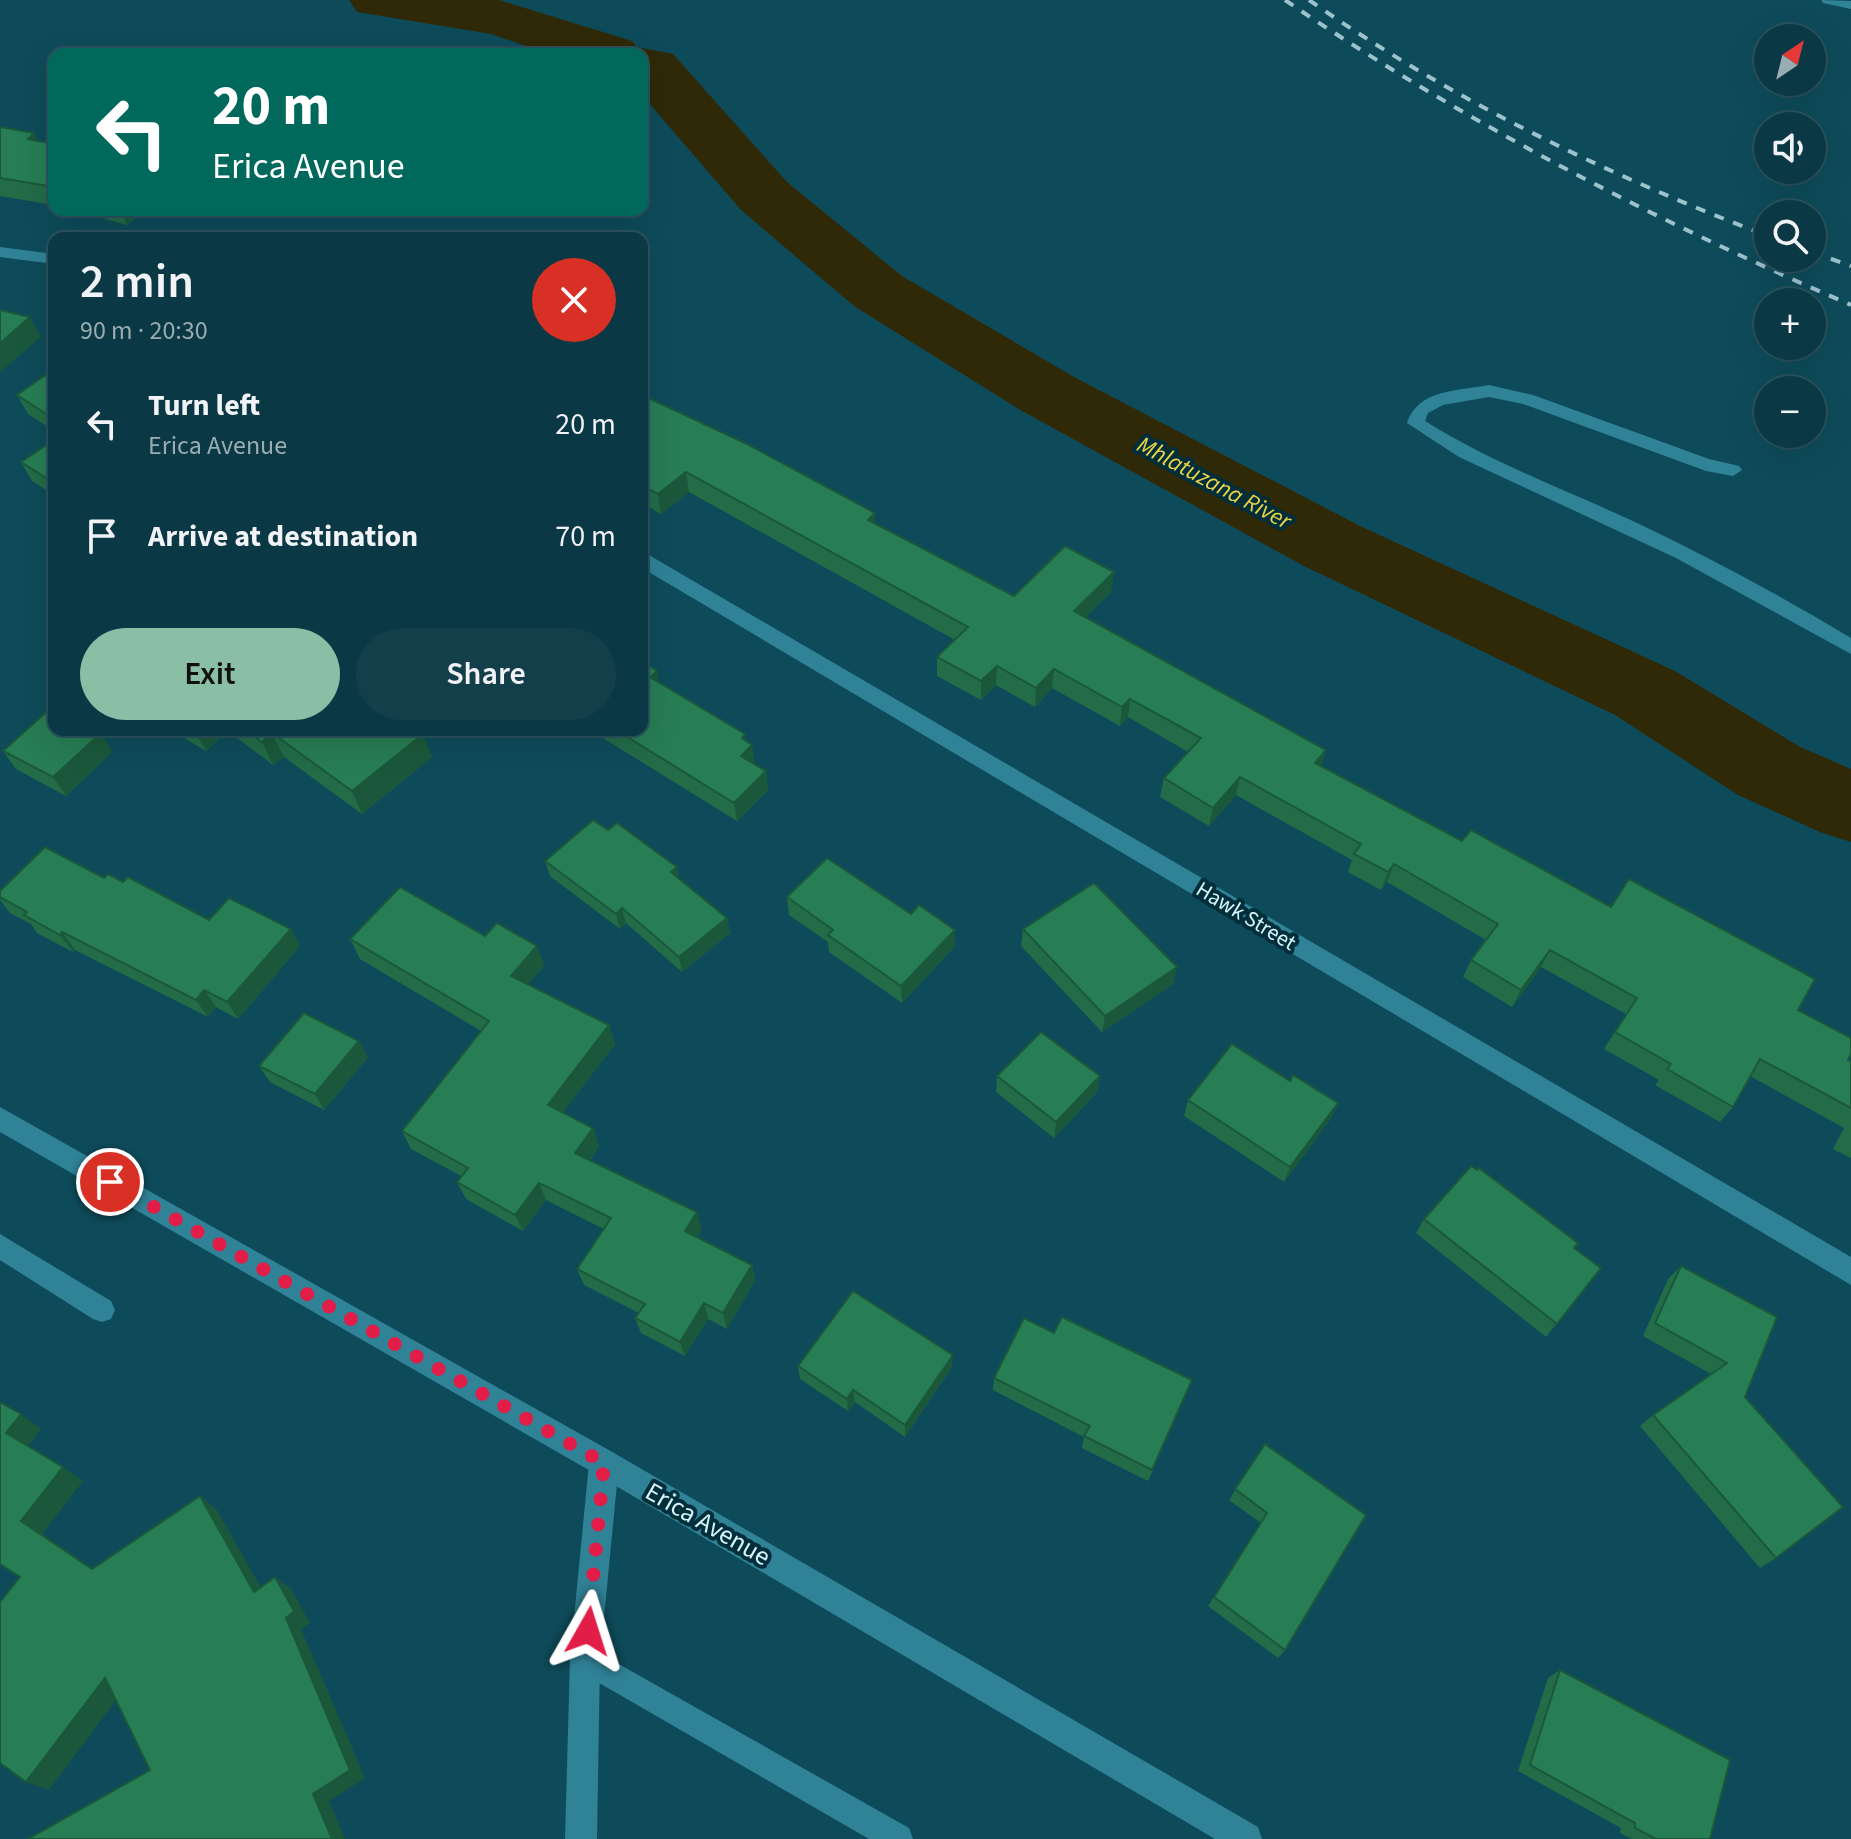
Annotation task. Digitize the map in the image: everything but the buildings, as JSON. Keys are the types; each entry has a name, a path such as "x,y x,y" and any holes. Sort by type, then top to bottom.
{"street":[{"path":"0,252 48,258"},
{"name":"Hawk Street","path":"648,562 1851,1272"},
{"name":"Erica Avenue","path":"0,1119 604,1463 1246,1839"},
{"path":"581,1839 585,1659 604,1463"}],"lane":[{"path":"1828,0 1851,5"},
{"path":"1733,470 1706,465 1527,399 1489,391 1438,400 1420,410 1416,423 1436,437 1504,470 1670,546 1851,647"},
{"path":"0,1246 102,1310"},
{"path":"585,1659 898,1839"}],"waterway":[{"name":"Mhlatuzana River","path":"378,0 500,18 592,48"},
{"name":"Mhlatuzana River","path":"648,66 764,196 878,291 1048,394 1332,546 1645,693 1769,771 1851,807"}],"railway":[{"path":"1285,0 1421,87 1560,166 1704,238 1851,305"},
{"path":"1309,0 1418,70 1531,132 1648,187 1754,230"},
{"path":"1826,257 1851,266"}],"route":[{"path":"110,1182 604,1463 588,1631"}]}
